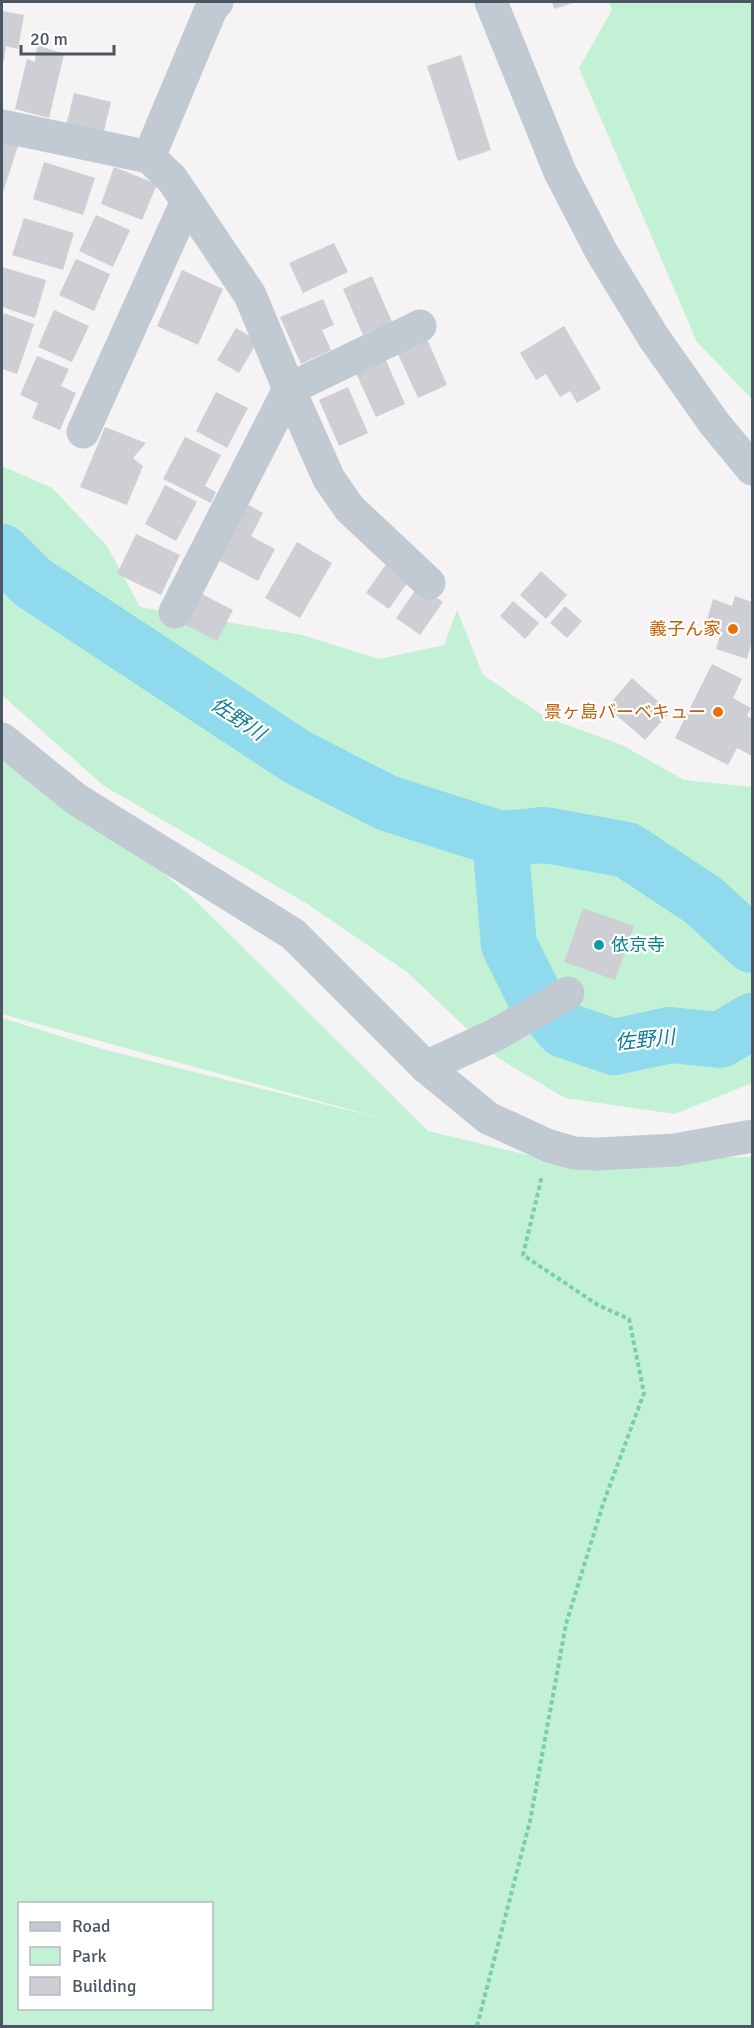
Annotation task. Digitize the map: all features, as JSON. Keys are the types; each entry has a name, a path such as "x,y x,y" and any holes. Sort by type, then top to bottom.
{"street":[{"path":"149,157 211,9 217,2"},
{"path":"491,2 560,172 602,254 654,338 714,423 753,469"},
{"path":"2,126 149,157 172,179 250,295 329,479 350,509 429,583"},
{"path":"83,432 187,201"},
{"path":"175,612 289,389 420,326"},
{"path":"2,739 76,799 293,934 426,1067 488,1118 549,1146 574,1153 675,1150 753,1136"},
{"path":"426,1067 495,1035 568,993"}],"path":[{"path":"477,2026 530,1821 566,1624 603,1504 644,1394 629,1319 598,1305 523,1255 549,1146"}],"green space":[{"path":"609,2 752,2 752,399 697,342 579,68 612,10"},
{"path":"2,466 52,488 107,546 140,607 302,635 379,659 444,645 457,610 483,675 545,717 622,745 684,780 752,787 752,1083 675,1114 565,1098 498,1058 407,972 306,903 104,786 2,695"},
{"path":"2,739 192,897 428,1131 549,1160 752,1157 752,2026 2,2026 2,1018 102,1049 388,1120 2,1014"}],"building":[{"path":"552,2 576,2 554,9"},
{"path":"2,11 24,15 18,49 6,46 4,61 2,61"},
{"path":"37,45 64,54 49,118 15,109 27,59 35,62"},
{"path":"461,55 491,150 458,161 427,66"},
{"path":"74,93 111,102 102,139 65,130"},
{"path":"2,138 19,143 2,195"},
{"path":"44,162 95,178 83,215 33,199"},
{"path":"114,167 157,184 142,220 101,204"},
{"path":"96,215 130,230 113,267 79,251"},
{"path":"24,218 74,233 63,270 12,255"},
{"path":"334,243 348,272 303,293 289,263"},
{"path":"76,259 110,274 94,311 59,295"},
{"path":"2,267 46,280 35,318 2,307"},
{"path":"182,270 223,289 198,345 157,326"},
{"path":"372,276 392,322 363,335 343,289"},
{"path":"323,299 334,325 322,330 331,350 301,364 280,317"},
{"path":"54,310 89,326 72,362 38,347"},
{"path":"4,313 34,324 17,374 2,369"},
{"path":"564,326 601,389 577,403 570,391 560,397 546,374 536,380 520,353"},
{"path":"236,328 258,341 239,373 217,360"},
{"path":"427,339 447,385 418,398 397,352"},
{"path":"37,356 69,369 61,386 76,393 60,430 32,418 38,403 20,395"},
{"path":"385,358 405,404 376,417 355,371"},
{"path":"348,387 368,433 339,446 319,400"},
{"path":"216,392 248,408 227,448 196,431"},
{"path":"105,427 146,443 133,458 143,466 127,505 80,487"},
{"path":"185,437 221,455 205,486 216,492 211,503 163,479"},
{"path":"165,485 197,502 176,541 145,524"},
{"path":"247,504 263,513 251,536 275,549 258,581 218,560"},
{"path":"136,534 180,555 161,595 117,574"},
{"path":"297,542 332,563 300,618 265,598"},
{"path":"389,560 412,576 389,609 366,593"},
{"path":"541,571 567,595 546,619 520,595"},
{"path":"419,585 443,602 420,635 396,618"},
{"path":"198,592 233,610 217,641 182,623"},
{"name":"義子ん家","path":"735,596 752,602 752,641 747,659 716,649 721,632 705,626 713,599 732,606"},
{"path":"513,601 539,623 525,639 500,616"},
{"path":"565,606 582,621 567,638 550,623"},
{"name":"景ヶ島バーベキュー","path":"712,664 742,679 733,698 751,708 747,716 752,719 752,756 737,748 728,765 675,738"},
{"path":"632,678 670,712 645,740 607,707"},
{"name":"依京寺","path":"583,908 634,926 615,980 564,962"}],"waterway":[{"name":"佐野川","path":"2,552 32,582 297,757 387,803 500,839 545,835 627,850 704,901 752,945"},
{"name":"佐野川","path":"500,839 509,945 534,995 564,1030 614,1047 670,1035 720,1040 752,1021"}],"place":[{"name":"義子ん家","path":"733,629"},
{"name":"景ヶ島バーベキュー","path":"718,712"},
{"name":"依京寺","path":"599,945"}]}
